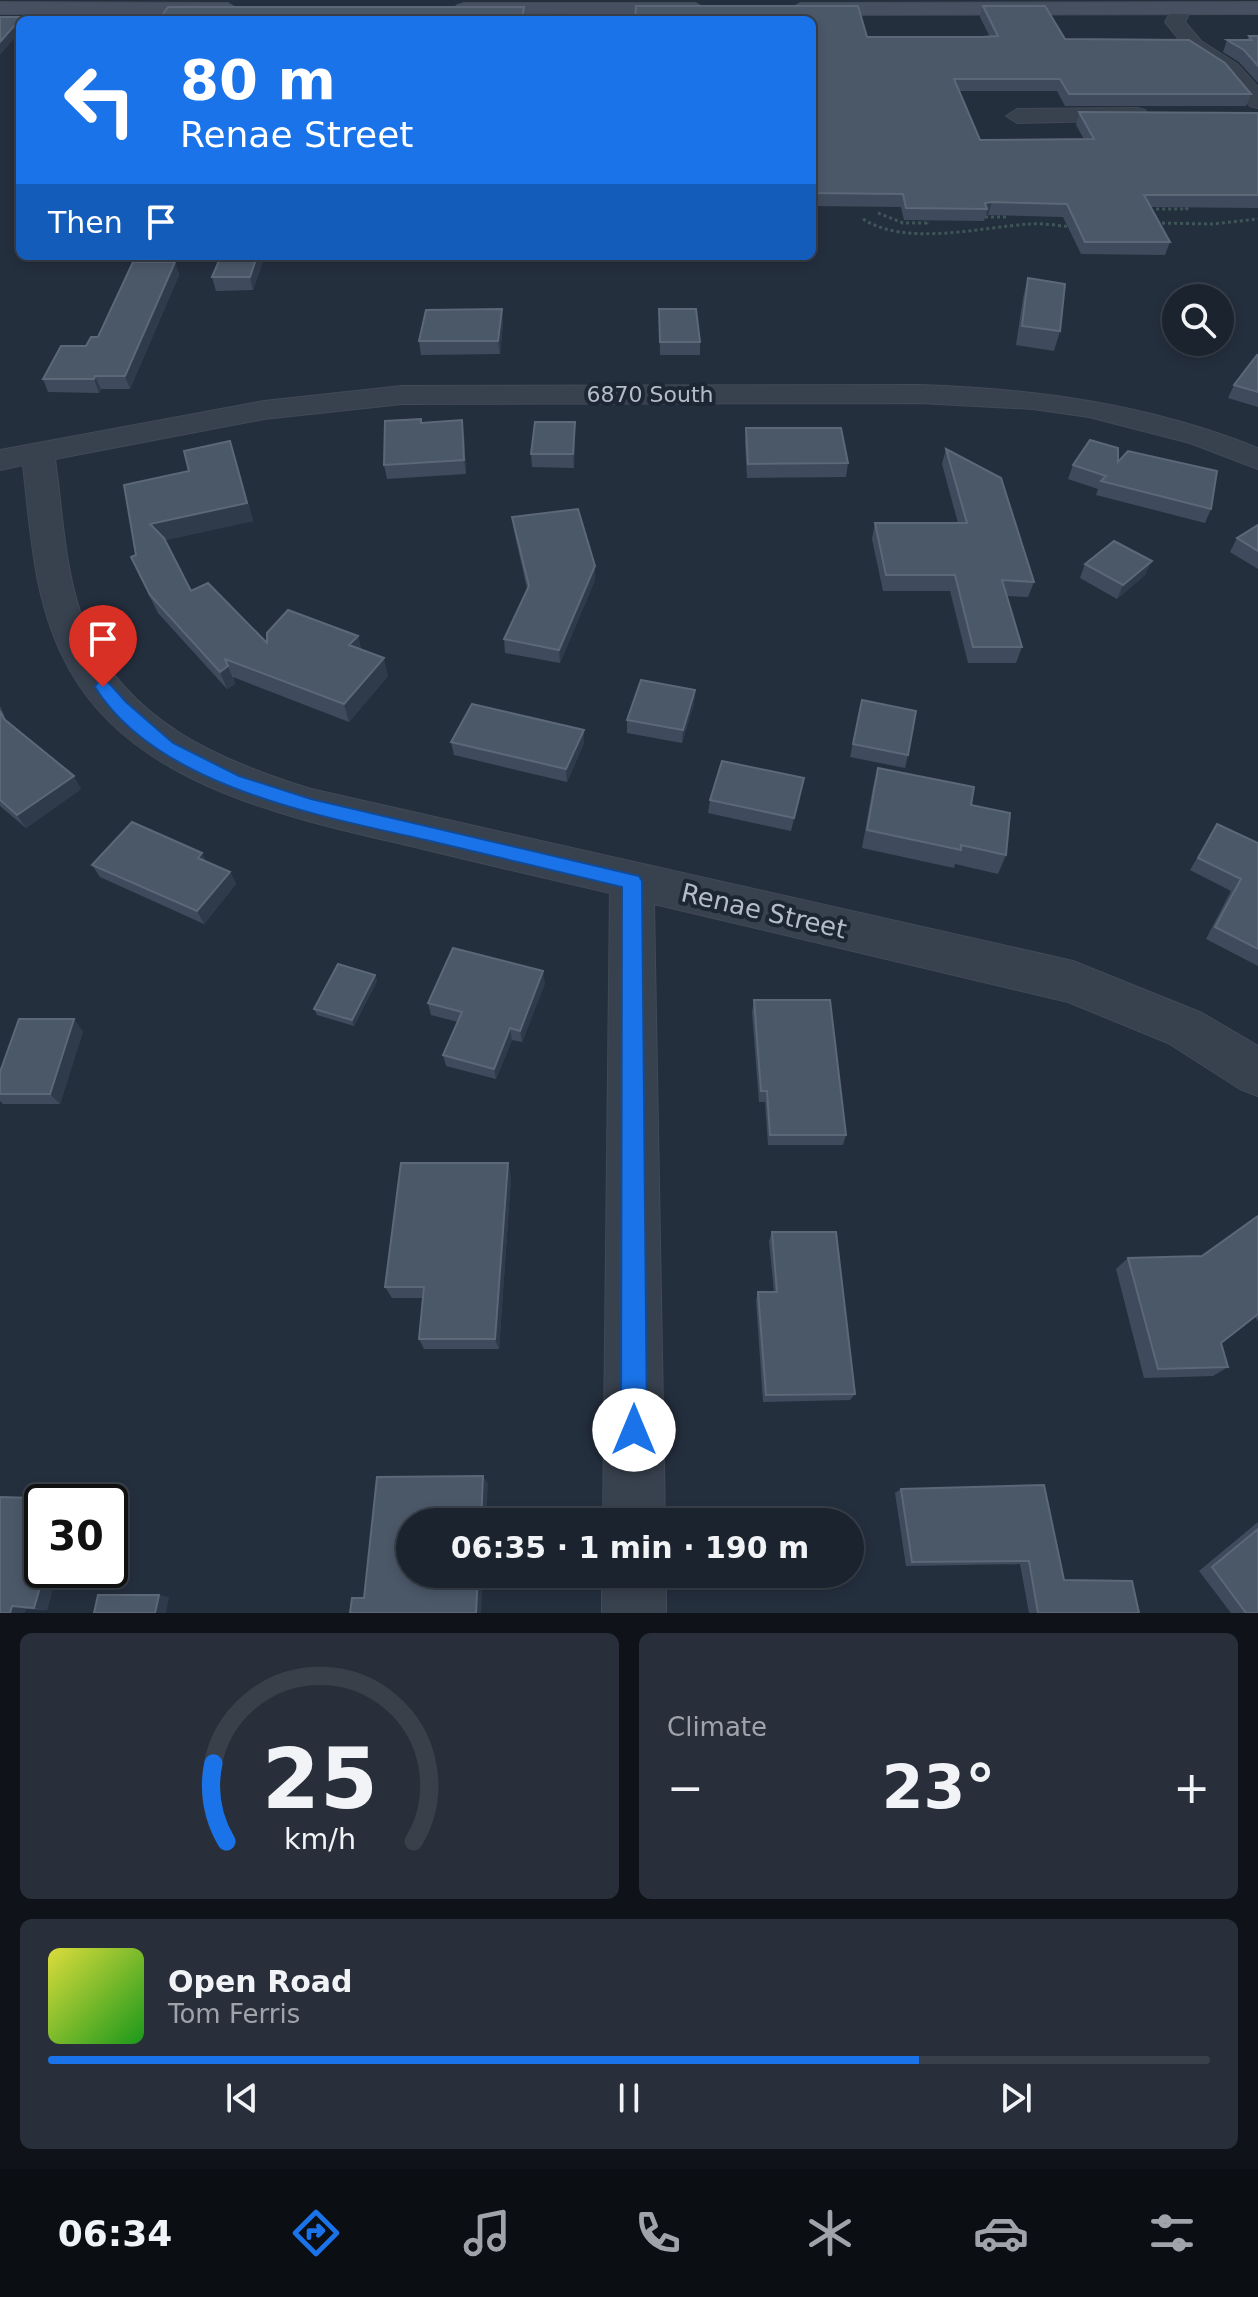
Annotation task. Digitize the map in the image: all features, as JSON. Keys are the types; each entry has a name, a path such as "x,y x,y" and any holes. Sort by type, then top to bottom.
{"main road":[{"path":"445,9 572,4 714,9"},
{"path":"777,9 1179,4 1258,8"},
{"path":"0,8 255,9"}],"street":[{"path":"1230,68 1222,46 1210,30 1179,4 1175,22 1194,45 1230,68 1258,101"},
{"path":"1017,116 1167,115"},
{"name":"6870 South","path":"19,457 264,410 402,395 961,394 1024,397 1116,412 1198,435 1258,459"},
{"name":"Renae Street","path":"19,457 67,625 87,667 120,706 167,747 233,781 311,806 1073,982 1185,1028 1258,1073"},
{"path":"632,881 634,1508"},
{"path":"634,1588 634,1613"}],"path":[{"path":"1151,200 1156,209 1187,209 1184,204"},
{"path":"985,217 1006,217 1000,203"},
{"path":"878,213 903,223 927,223 925,217"},
{"path":"863,219 875,227 908,232 988,231 1031,224 1077,227"},
{"path":"1147,225 1167,222 1213,224 1258,219"}],"building":[{"path":"636,6 858,6 867,37 982,37 998,36 983,6 1045,6 1065,39 1189,40 1225,63 1251,94 1069,94 1060,79 954,79 980,140 1094,139 1079,112 1258,113 1258,195 1144,195 1170,242 1085,242 1067,204 992,202 985,203 987,209 906,208 903,194 816,193 816,16 635,16"},
{"path":"168,7 524,7 523,16 162,16"},
{"path":"0,17 16,17 16,24 0,42"},
{"path":"1249,36 1258,36 1258,66 1244,50 1227,40 1252,40"},
{"path":"219,260 256,260 250,277 212,277"},
{"path":"133,262 175,262 125,376 43,379 61,346 86,346 91,337 98,337"},
{"path":"1028,278 1065,284 1060,331 1022,326"},
{"path":"502,309 498,341 419,341 426,310"},
{"path":"659,309 696,309 700,342 660,342"},
{"path":"1257,355 1258,392 1234,385"},
{"path":"421,419 421,423 462,420 464,460 384,465 385,421"},
{"path":"535,422 575,422 573,454 531,454"},
{"path":"746,428 841,428 848,463 748,464"},
{"path":"1090,440 1118,448 1118,462 1128,451 1217,471 1211,509 1101,481 1106,476 1073,465"},
{"path":"230,441 247,503 150,524 164,538 191,591 208,583 267,643 267,633 288,610 358,636 349,645 384,658 344,704 225,659 228,666 220,672 150,595 131,557 136,555 124,485 189,471 184,451"},
{"path":"946,449 1001,478 1034,582 1002,580 1022,647 973,647 955,575 886,575 875,523 967,523"},
{"path":"578,509 595,566 559,650 504,639 529,586 512,517"},
{"path":"1258,525 1258,551 1237,538"},
{"path":"1114,541 1152,561 1123,585 1085,564"},
{"path":"641,680 695,690 683,730 627,720"},
{"path":"862,700 916,711 908,755 853,744"},
{"path":"472,704 584,730 566,769 451,742"},
{"path":"0,711 4,719 74,776 17,815 0,800"},
{"path":"722,761 804,778 794,818 710,800"},
{"path":"878,768 974,787 971,805 1010,813 1006,855 961,845 961,850 867,830"},
{"path":"132,822 202,853 198,858 230,872 197,911 92,865"},
{"path":"1217,824 1258,843 1258,949 1215,927 1241,879 1198,858"},
{"path":"453,948 543,971 520,1031 510,1028 494,1069 443,1055 462,1012 428,1003"},
{"path":"338,964 375,975 352,1020 314,1009"},
{"path":"754,1000 830,1000 846,1135 770,1135 767,1091 761,1091"},
{"path":"19,1019 74,1019 50,1094 0,1094 0,1072"},
{"path":"401,1163 508,1163 495,1339 419,1339 424,1287 385,1287"},
{"path":"1258,1216 1258,1314 1221,1343 1228,1367 1158,1369 1128,1258 1202,1256"},
{"path":"772,1232 836,1232 855,1394 766,1395 758,1292 777,1292"},
{"path":"483,1476 482,1508 396,1508 396,1588 477,1588 476,1613 350,1613 352,1598 364,1598 377,1477"},
{"path":"1044,1485 1064,1580 1132,1581 1139,1613 1038,1613 1029,1561 912,1562 901,1489"},
{"path":"0,1497 24,1498 24,1588 40,1588 34,1608 12,1606 10,1613 0,1613"},
{"path":"1258,1529 1258,1613 1246,1613 1212,1567"},
{"path":"98,1595 159,1595 155,1613 94,1613"}],"route":[{"path":"103,687 167,747 233,781 311,806 632,881 634,1430"}]}
